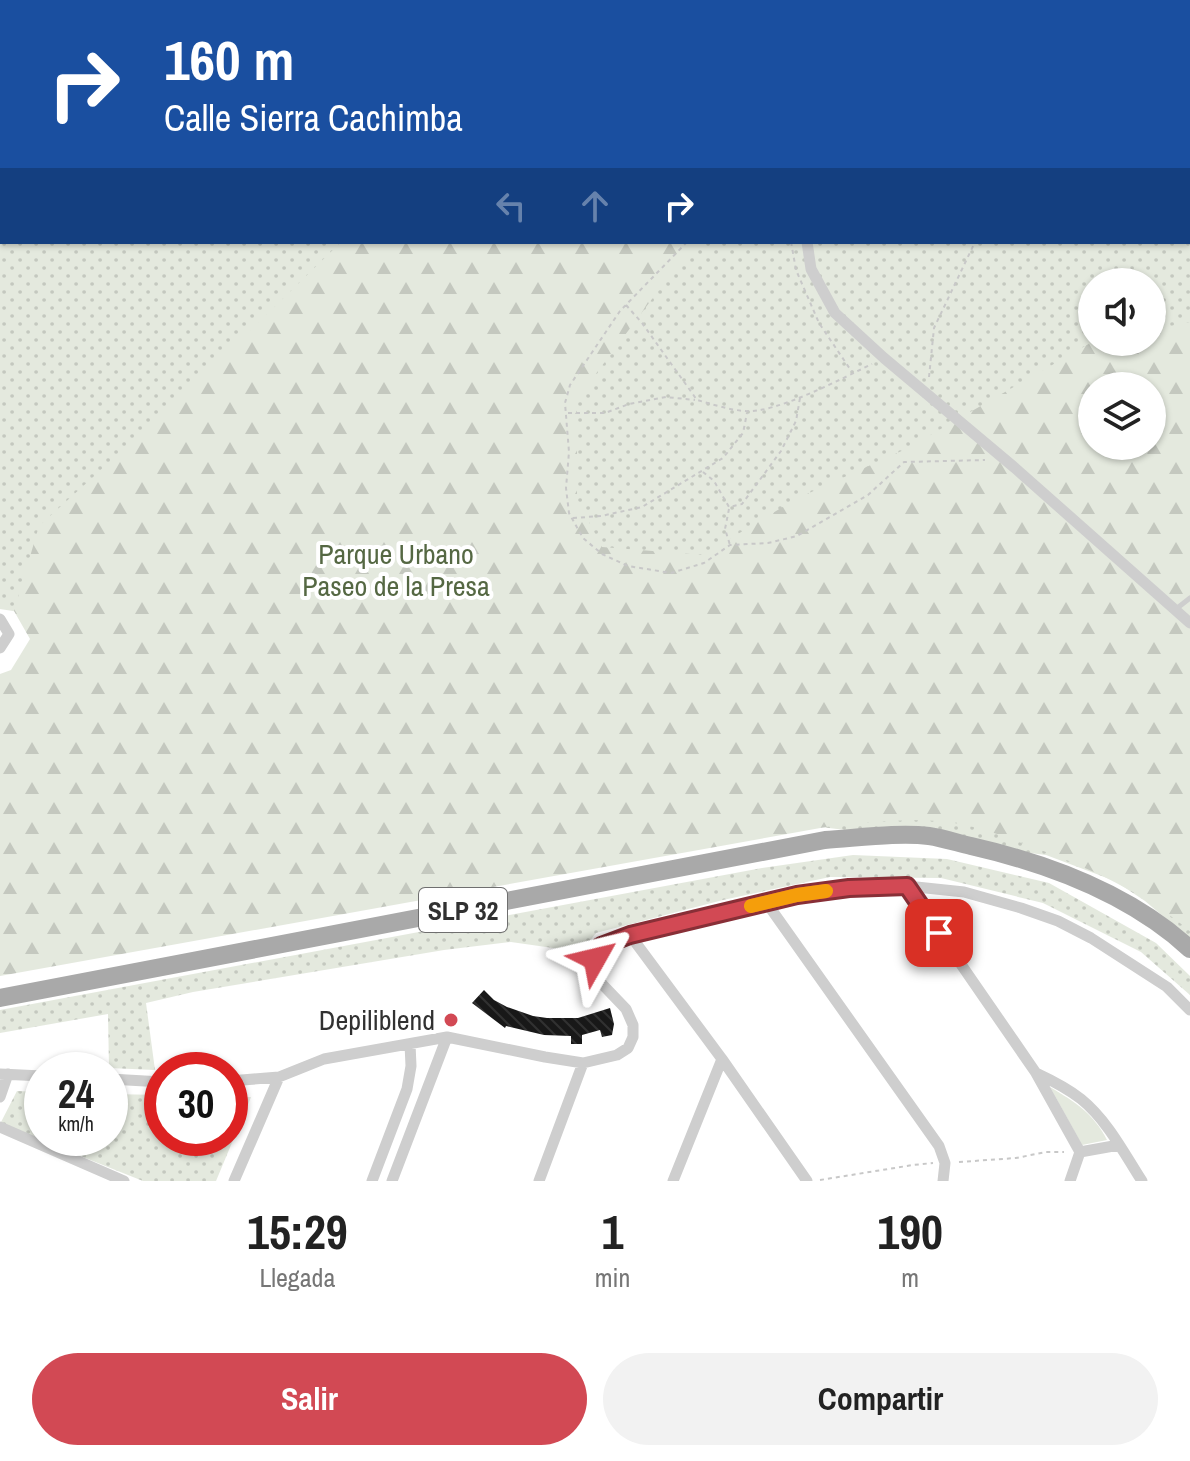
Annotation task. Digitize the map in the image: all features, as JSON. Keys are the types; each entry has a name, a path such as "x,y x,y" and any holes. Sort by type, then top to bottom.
{"main road":[{"name":"SLP 32","path":"0,998 825,840 887,837 928,836 1048,868 1113,894 1175,935 1190,949"}],"street":[{"path":"807,244 811,269 835,313 1190,623"},
{"path":"0,619 9,634 0,648"},
{"path":"907,886 1036,1073 1080,1152 1070,1181"},
{"path":"248,1080 279,1077 324,1059 447,1037 583,1063 617,1055 628,1048 633,1037 633,1025 626,1009 602,984 597,974 595,959 601,946 630,935 766,902 849,888 907,886 964,892 1058,921 1091,938 1167,987 1190,1010"},
{"path":"766,902 939,1146 945,1163 943,1181"},
{"path":"630,935 807,1181"},
{"path":"392,1181 447,1037"},
{"path":"372,1181 407,1089 410,1044"},
{"path":"673,1181 722,1059"},
{"path":"539,1181 583,1063"},
{"path":"1036,1073 1082,1099 1100,1118 1142,1181"},
{"path":"0,1097 4,1074 24,1075"},
{"path":"234,1181 279,1077"},
{"path":"409,1077 415,1083 422,1084 431,1078"},
{"path":"0,1127 106,1178 124,1181"},
{"path":"1080,1152 1119,1145"}],"lane":[{"path":"1175,610 1190,598"}],"path":[{"path":"685,244 626,305 570,385 565,403 569,513 583,538 602,554 628,566 671,573 704,563 730,545 768,543 797,536 868,495 904,462 1005,460"},
{"path":"791,244 796,270 819,323 853,373"},
{"path":"927,394 934,328 974,244"},
{"path":"626,305 697,400"},
{"path":"566,413 605,413 629,404 666,397 747,411 777,406 884,358"},
{"path":"729,507 742,504 781,451 796,421 800,396"},
{"path":"572,518 601,516 642,507 723,458 743,433 747,411"},
{"path":"701,471 714,481 729,507 725,529 730,545"}],"green space":[{"name":"Parque Urbano Paseo de la Presa","path":"0,244 1190,244 1190,939 1145,901 1115,881 1046,855 821,827 64,619 0,609"},
{"name":"Parque Urbano Paseo de la Presa","path":"339,244 704,244 661,287 577,399 577,499 602,547 703,555 796,499 906,449 1078,350 1078,356 1166,356 1166,327 1190,322 1190,931 1135,893 1056,856 965,825 901,820 837,825 0,976 0,674 11,670 30,639 14,611 39,526 186,393"},
{"path":"853,855 947,859 1049,883 1156,943 1190,976 1190,995 1141,952 1043,903 941,878 830,877 723,900 596,933 581,952 511,942 444,950 193,992 146,1003 153,1052 144,1052 144,1070 128,1069 128,1052 109,1052 108,1014 0,1033 0,1010 762,868"},
{"path":"1050,1087 1083,1109 1107,1140 1082,1145"},
{"path":"17,1091 24,1091 24,1134 0,1124"},
{"path":"128,1094 144,1095 144,1156 226,1156 216,1181 143,1181 80,1156 128,1156"}],"building":[{"path":"484,990 507,1007 547,1018 578,1018 610,1008 614,1024 612,1035 602,1037 600,1030 582,1035 582,1044 571,1044 571,1036 505,1028 472,1003"}],"slow traffic":[{"path":"751,906 826,891"}],"place":[{"name":"Depiliblend","path":"451,1020"}],"route":[{"path":"595,959 601,946 614,939 797,895 849,888 907,886 939,933"}]}
